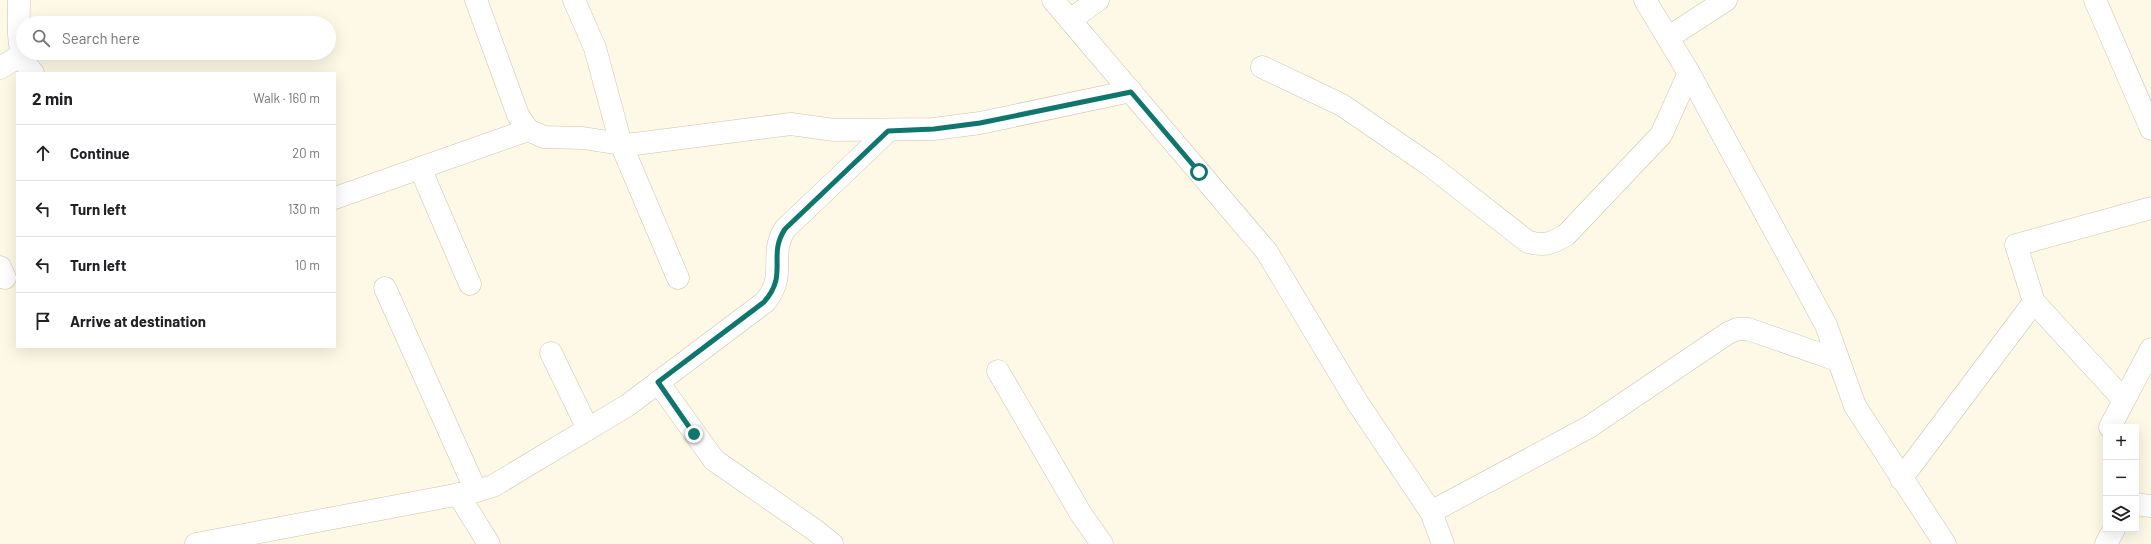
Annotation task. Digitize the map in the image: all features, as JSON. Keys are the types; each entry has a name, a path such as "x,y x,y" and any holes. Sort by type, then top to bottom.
{"street":[{"path":"19,0 19,16"},
{"path":"476,0 518,115 528,130 544,137 583,138 621,144 791,124 834,130 888,131 934,129 980,123 1131,92"},
{"path":"574,0 595,48 621,144 678,278"},
{"path":"1053,0 1267,252 1357,402 1431,512 1443,544"},
{"path":"1070,20 1098,0"},
{"path":"1645,0 1669,37 1826,325 1837,360 1855,406 1901,479 1945,544"},
{"path":"1669,37 1726,0"},
{"path":"2095,0 2151,129"},
{"path":"0,68 16,58"},
{"path":"26,60 32,72"},
{"path":"1262,67 1342,105 1431,166 1528,242 1539,245 1551,244 1566,235 1661,135 1689,73"},
{"path":"336,198 528,130"},
{"path":"196,544 467,493 493,486 628,405 764,302 772,293 777,283 778,239 785,229 888,131"},
{"path":"420,168 470,284"},
{"path":"2124,400 2034,302 2016,245 2151,208"},
{"path":"385,288 489,544"},
{"path":"1901,479 2034,302"},
{"path":"1431,512 1589,427 1728,333 1737,329 1748,329 1837,360"},
{"path":"2112,424 2151,349"},
{"path":"551,352 588,429"},
{"path":"998,371 1080,514 1102,544"},
{"path":"658,382 714,460 816,531 832,544"},
{"path":"2139,504 2151,506"},
{"path":"2106,544 2112,532"}],"route":[{"path":"694,434 658,382 764,302 772,293 777,283 778,239 785,229 888,131 934,129 980,123 1131,92 1199,172"}]}
